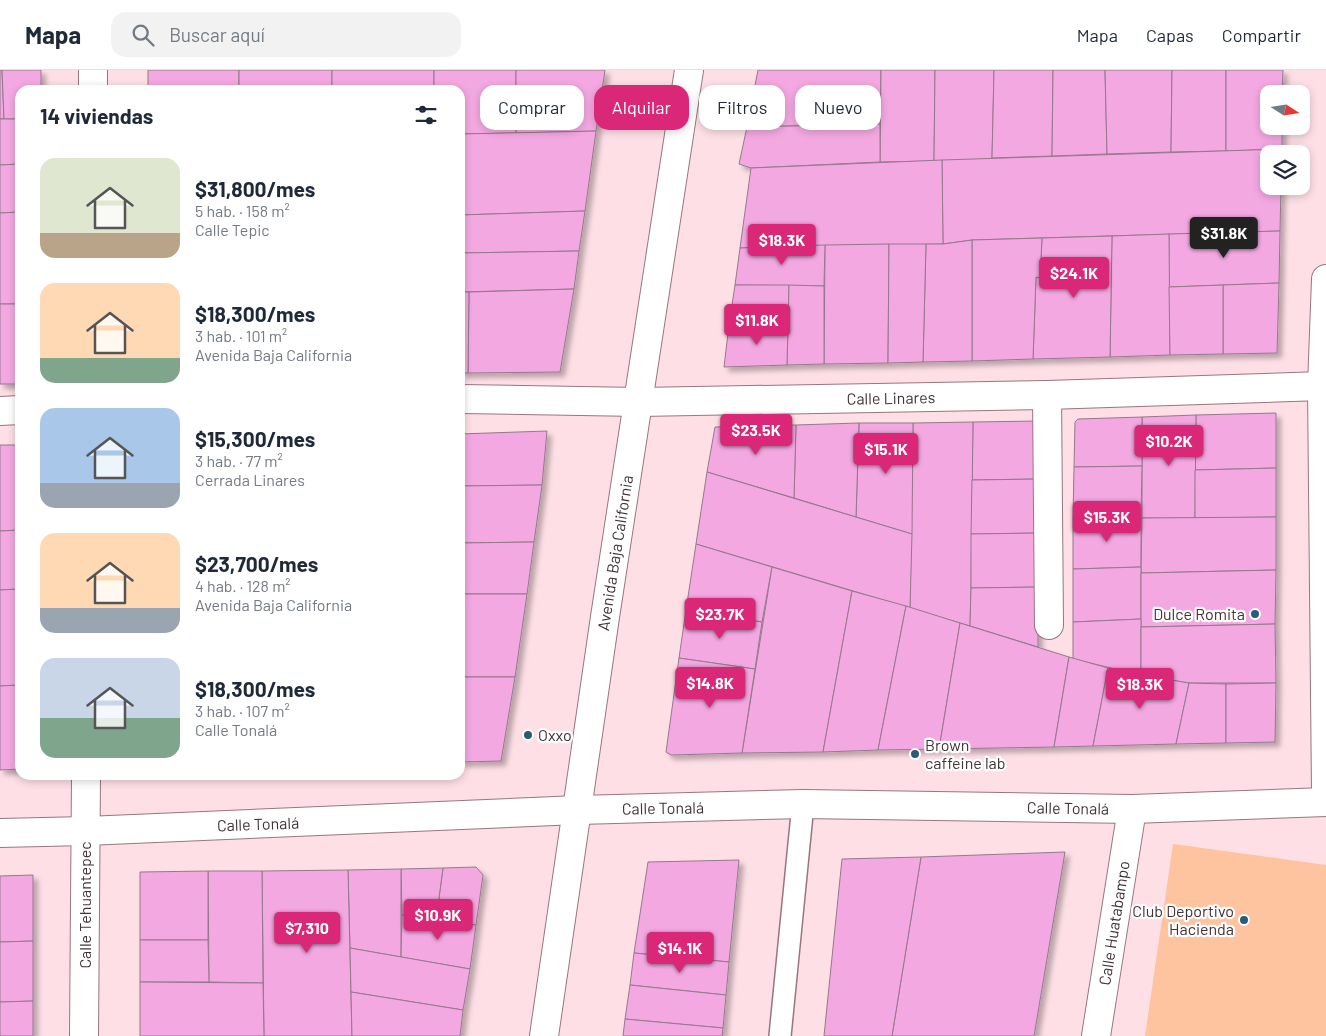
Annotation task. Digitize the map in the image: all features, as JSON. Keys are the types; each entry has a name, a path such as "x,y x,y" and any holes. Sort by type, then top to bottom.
{"street":[{"path":"93,70 93,85"},
{"name":"Avenida Baja California","path":"544,1036 605,617 689,70"},
{"path":"1326,279 1322,386 1326,792"},
{"name":"Calle Linares","path":"465,399 639,402 1048,395 1322,386"},
{"path":"1048,395 1049,625"},
{"path":"0,411 15,410"},
{"name":"Calle Tehuantepec","path":"84,1036 86,780"},
{"name":"Calle Tonalá","path":"0,833 578,810 803,804 1132,809 1326,802"},
{"name":"Calle Huatabampo","path":"1096,1036 1132,809"}],"lane":[{"path":"780,1036 803,804"}],"shaded area":[{"name":"Club Deportivo Hacienda","path":"1173,844 1326,865 1326,1036 1145,1036"}],"building":[{"path":"0,70 2,70 4,119 0,119"},
{"path":"2,70 41,70 41,85 15,85 15,119 4,119"},
{"path":"148,70 239,70 239,85 148,85"},
{"path":"239,70 332,70 332,85 239,85"},
{"path":"332,70 434,70 434,85 332,85"},
{"path":"434,70 516,70 516,85 480,85 480,130 516,130 516,133 465,134 465,85 434,85"},
{"path":"516,70 605,70 603,85 594,85 594,130 596,131 516,133 516,130 584,130 584,85 516,85"},
{"path":"758,70 881,70 881,85 795,85 795,126 785,126 785,85 755,85"},
{"path":"881,70 935,70 934,161 880,162"},
{"path":"935,70 994,70 992,159 934,161"},
{"path":"994,70 1053,70 1052,156 992,158"},
{"path":"1053,70 1105,70 1107,154 1052,156"},
{"path":"1105,70 1172,70 1171,152 1107,154"},
{"path":"1172,70 1226,70 1226,151 1171,152"},
{"path":"1226,70 1283,70 1282,85 1260,85 1260,135 1282,135 1282,145 1260,145 1260,150 1226,151"},
{"path":"0,119 15,119 15,164 0,165"},
{"path":"785,126 795,126 795,130 880,130 880,162 751,168 739,164 746,130 785,130"},
{"path":"596,131 585,211 465,215 465,134"},
{"path":"1260,150 1260,195 1281,195 1280,231 972,240 943,244 942,160"},
{"path":"942,160 943,244 740,248 751,168"},
{"path":"15,164 15,212 0,213 0,165"},
{"path":"585,211 579,251 465,253 465,215"},
{"path":"15,212 15,304 0,304 0,213"},
{"path":"1280,231 1279,283 1169,287 1169,234"},
{"path":"1169,234 1170,355 1110,357 1112,236"},
{"path":"1112,236 1110,357 1033,359 1036,277 1040,278 1042,238"},
{"path":"1042,238 1040,278 1036,277 1033,359 972,361 972,240"},
{"path":"972,240 972,361 923,362 926,244"},
{"path":"889,244 888,363 824,364 825,245"},
{"path":"889,244 926,244 923,362 888,363"},
{"path":"825,245 824,286 735,285 740,248"},
{"path":"579,251 574,289 465,292 465,253"},
{"path":"1279,283 1277,353 1223,354 1223,285"},
{"path":"735,285 789,285 788,325 729,325"},
{"path":"789,285 824,286 824,364 787,365"},
{"path":"1223,285 1223,354 1170,355 1169,287"},
{"path":"574,289 560,372 468,373 469,292"},
{"path":"465,292 469,292 468,373 465,373"},
{"path":"0,304 15,304 15,384 0,384"},
{"path":"729,325 788,325 787,365 724,367"},
{"path":"1276,413 1276,468 1195,470 1196,415"},
{"path":"1196,415 1195,518 1142,518 1142,417"},
{"path":"1142,417 1142,466 1074,467 1075,422 1078,419"},
{"path":"1038,421 1038,479 972,480 973,422"},
{"path":"973,422 970,626 910,608 913,423"},
{"path":"859,423 913,423 912,534 856,517"},
{"path":"859,423 856,517 794,498 796,425"},
{"path":"796,425 794,498 707,472 715,427"},
{"path":"547,431 542,485 465,486 465,434"},
{"path":"0,445 15,445 15,530 0,531"},
{"path":"1142,466 1141,517 1073,518 1074,467"},
{"path":"1276,468 1276,517 1195,518 1195,470"},
{"path":"707,472 912,534 910,608 696,544"},
{"path":"1040,479 1038,533 971,534 972,480"},
{"path":"542,485 534,542 465,543 465,486"},
{"path":"1141,517 1141,567 1073,569 1073,518"},
{"path":"1276,517 1276,570 1141,573 1142,518"},
{"path":"15,530 15,589 0,590 0,531"},
{"path":"1038,533 1038,587 971,588 971,534"},
{"path":"534,542 527,594 465,594 465,543"},
{"path":"696,544 772,567 762,622 686,610"},
{"path":"772,567 852,591 823,752 742,753"},
{"path":"1141,567 1141,619 1073,622 1073,569"},
{"path":"1276,570 1275,624 1141,627 1141,573"},
{"path":"1038,587 1038,647 970,626 971,588"},
{"path":"15,589 15,685 0,686 0,590"},
{"path":"852,591 906,606 878,750 823,752"},
{"path":"465,594 527,594 515,677 465,677"},
{"path":"906,606 960,623 939,749 878,750"},
{"path":"686,610 762,622 755,669 679,658"},
{"path":"1141,619 1141,675 1073,659 1073,622"},
{"path":"960,623 1069,657 1054,747 939,749"},
{"path":"1275,624 1276,683 1189,683 1141,675 1141,627"},
{"path":"1069,657 1108,668 1093,746 1054,747"},
{"path":"679,658 755,669 742,753 671,755 666,752"},
{"path":"1108,668 1189,683 1176,744 1093,746"},
{"path":"465,677 515,677 501,761 465,762"},
{"path":"1189,683 1226,684 1226,743 1176,744"},
{"path":"1276,683 1275,742 1226,743 1226,684"},
{"path":"15,685 15,769 0,770 0,686"},
{"path":"1065,852 1034,1036 892,1036 921,857"},
{"path":"921,857 892,1036 824,1036 842,859"},
{"path":"739,860 729,962 634,953 648,862"},
{"path":"476,867 483,875 476,925 436,920 443,868"},
{"path":"443,868 436,920 402,915 401,869"},
{"path":"401,869 401,957 350,948 348,870"},
{"path":"348,870 352,1036 264,1036 262,871"},
{"path":"208,871 262,871 263,983 209,982"},
{"path":"208,871 208,940 140,940 140,872"},
{"path":"33,875 33,941 0,942 0,876"},
{"path":"402,915 476,925 470,969 401,957"},
{"path":"140,940 208,940 209,982 140,982"},
{"path":"33,941 33,1001 0,1002 0,942"},
{"path":"350,948 470,969 463,1010 351,992"},
{"path":"634,953 729,962 726,995 630,985"},
{"path":"140,982 263,983 264,1036 140,1036"},
{"path":"630,985 726,995 723,1028 625,1019"},
{"path":"351,992 463,1010 460,1036 352,1036"},
{"path":"33,1001 33,1036 0,1036 0,1002"},
{"path":"625,1019 723,1028 722,1036 623,1036"}],"place":[{"name":"Dulce Romita","path":"1255,614"},
{"name":"Oxxo","path":"528,735"},
{"name":"Brown caffeine lab","path":"915,754"},
{"name":"Club Deportivo Hacienda","path":"1244,920"}]}
